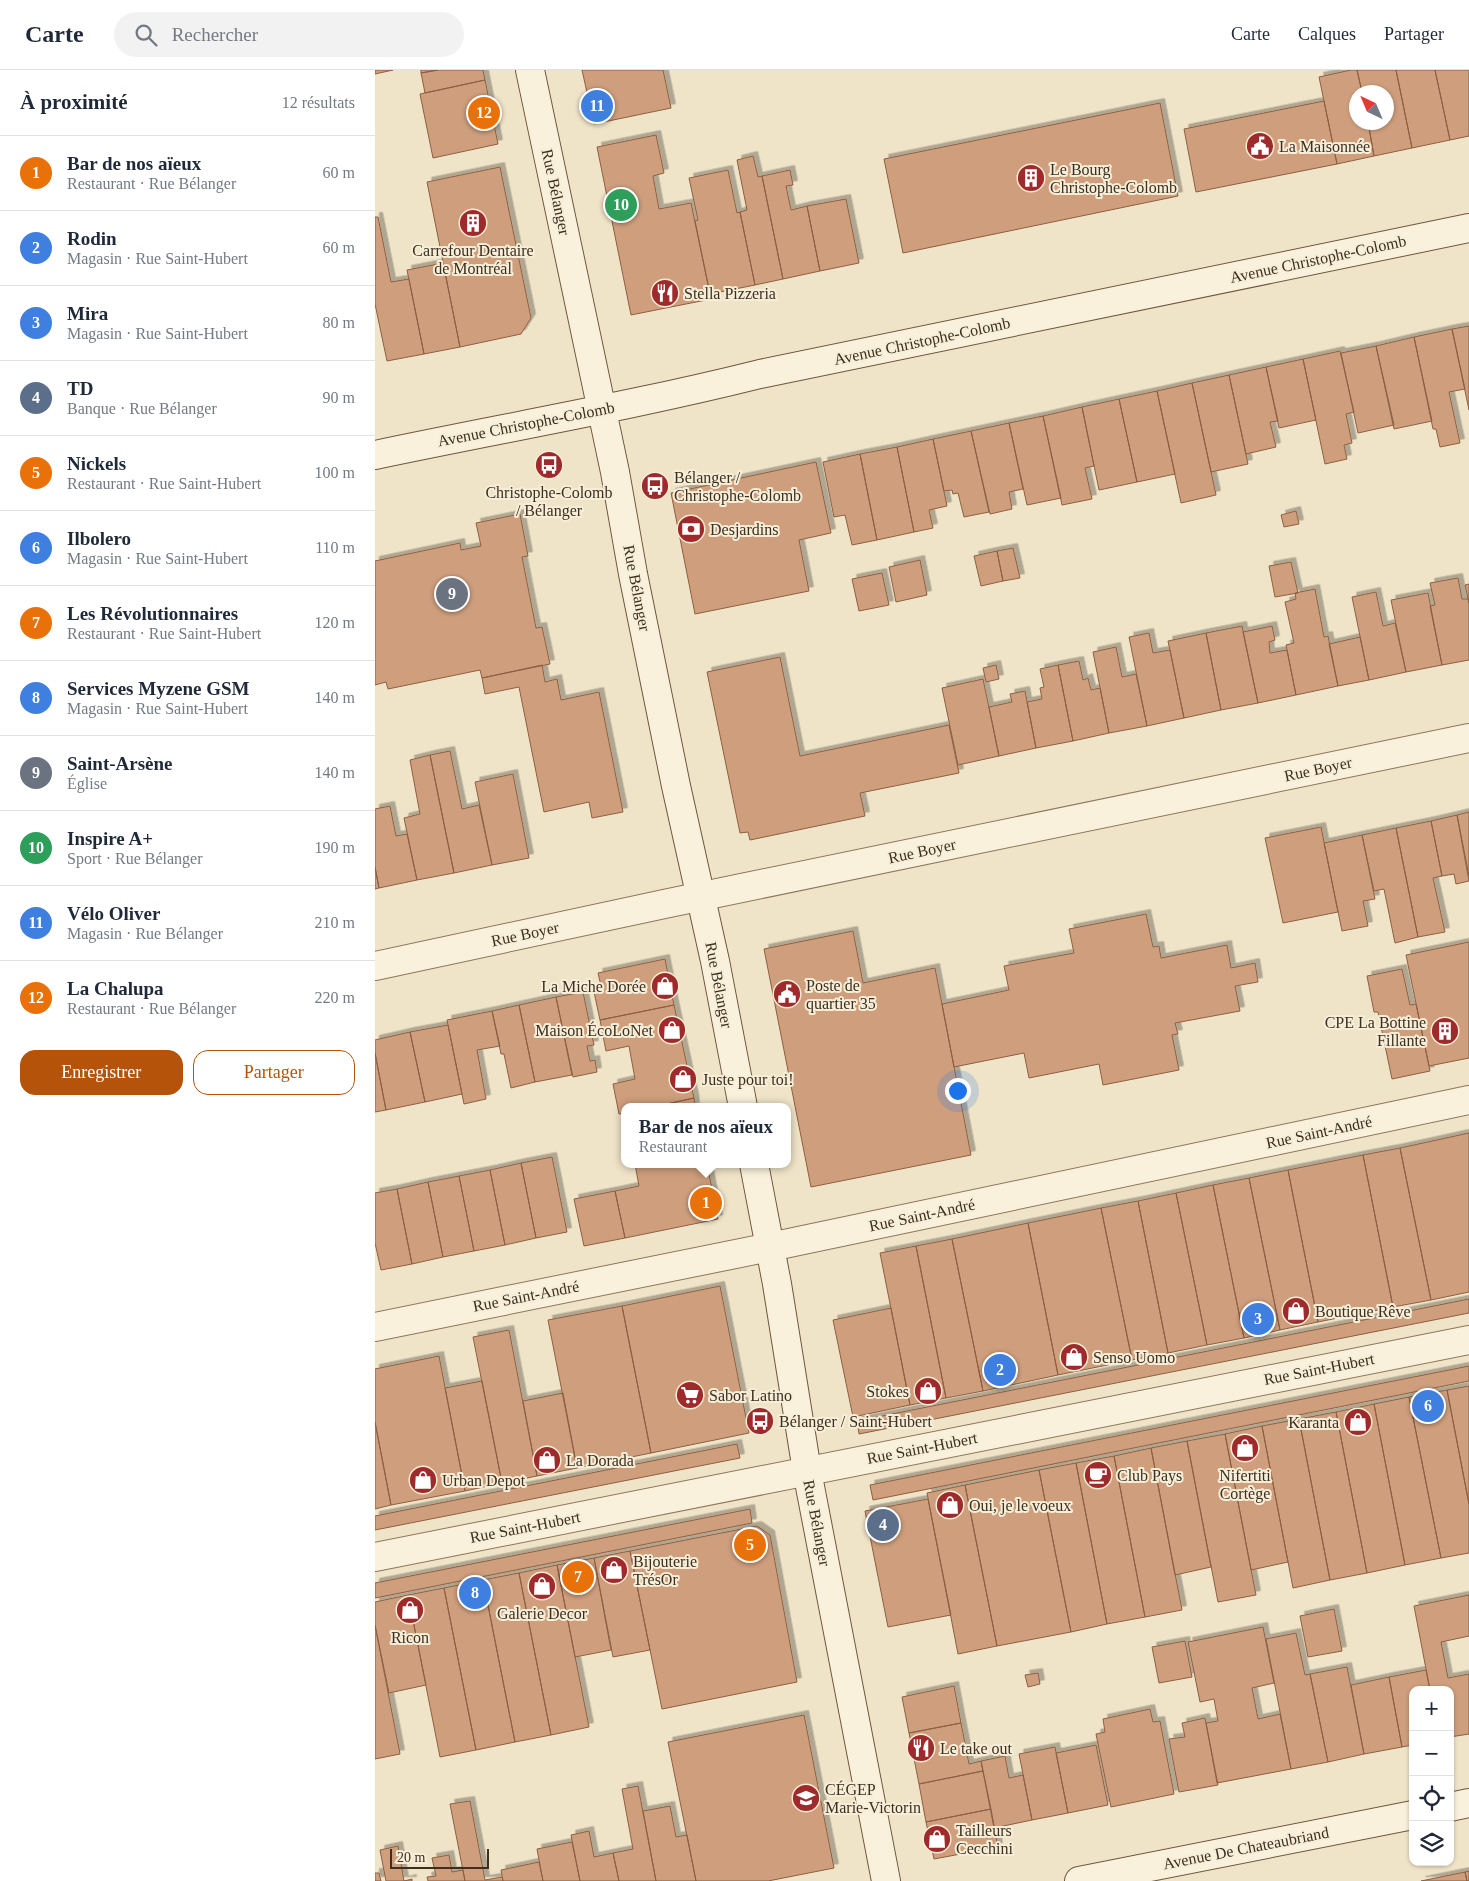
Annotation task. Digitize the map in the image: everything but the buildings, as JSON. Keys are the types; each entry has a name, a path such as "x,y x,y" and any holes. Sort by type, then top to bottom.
{"street":[{"name":"Rue Bélanger","path":"530,70 615,472 633,574 742,1103"},
{"name":"Avenue Christophe-Colomb","path":"375,455 674,395 769,372 1469,228"},
{"name":"Rue Boyer","path":"375,966 701,896 1469,738"},
{"name":"Rue Saint-André","path":"375,1327 770,1248 1469,1100"},
{"name":"Rue Bélanger","path":"755,1168 807,1471 886,1881"},
{"name":"Rue Saint-Hubert","path":"375,1557 1469,1340"},
{"path":"1454,1806 1469,1804"},
{"name":"Avenue De Chateaubriand","path":"1079,1881 1409,1816"}],"place":[{"name":"Vélo Oliver","path":"597,106"},
{"name":"La Chalupa","path":"484,113"},
{"name":"La Maisonnée","path":"1260,146"},
{"name":"Le Bourg Christophe-Colomb","path":"1031,178"},
{"name":"Inspire A+","path":"621,205"},
{"name":"Carrefour Dentaire de Montréal","path":"473,223"},
{"name":"Stella Pizzeria","path":"665,293"},
{"name":"Christophe-Colomb / Bélanger","path":"549,465"},
{"name":"Bélanger / Christophe-Colomb","path":"655,486"},
{"name":"Desjardins","path":"691,529"},
{"name":"Saint-Arsène","path":"452,594"},
{"name":"La Miche Dorée","path":"665,986"},
{"name":"Poste de quartier 35","path":"787,994"},
{"name":"Maison ÉcoLoNet","path":"672,1030"},
{"name":"CPE La Bottine Fillante","path":"1445,1031"},
{"name":"Juste pour toi!","path":"683,1079"},
{"name":"Bar de nos aïeux","path":"706,1203"},
{"name":"Boutique Rêve","path":"1296,1311"},
{"name":"Mira","path":"1258,1319"},
{"name":"Senso Uomo","path":"1074,1357"},
{"name":"Rodin","path":"1000,1370"},
{"name":"Stokes","path":"928,1391"},
{"name":"Sabor Latino","path":"690,1395"},
{"name":"Ilbolero","path":"1428,1406"},
{"name":"Bélanger / Saint-Hubert","path":"760,1421"},
{"name":"Karanta","path":"1358,1422"},
{"name":"Nifertiti Cortège","path":"1245,1448"},
{"name":"La Dorada","path":"547,1460"},
{"name":"Club Pays","path":"1098,1475"},
{"name":"Urban Depot","path":"423,1480"},
{"name":"Oui, je le voeux","path":"950,1505"},
{"name":"TD","path":"883,1525"},
{"name":"Nickels","path":"750,1545"},
{"name":"Bijouterie TrésOr","path":"614,1570"},
{"name":"Les Révolutionnaires","path":"578,1577"},
{"name":"Galerie Decor","path":"542,1586"},
{"name":"Services Myzene GSM","path":"475,1593"},
{"name":"Ricon","path":"410,1610"},
{"name":"Le take out","path":"921,1748"},
{"name":"CÉGEP Marie-Victorin","path":"806,1798"},
{"name":"Tailleurs Cecchini","path":"937,1839"}]}
